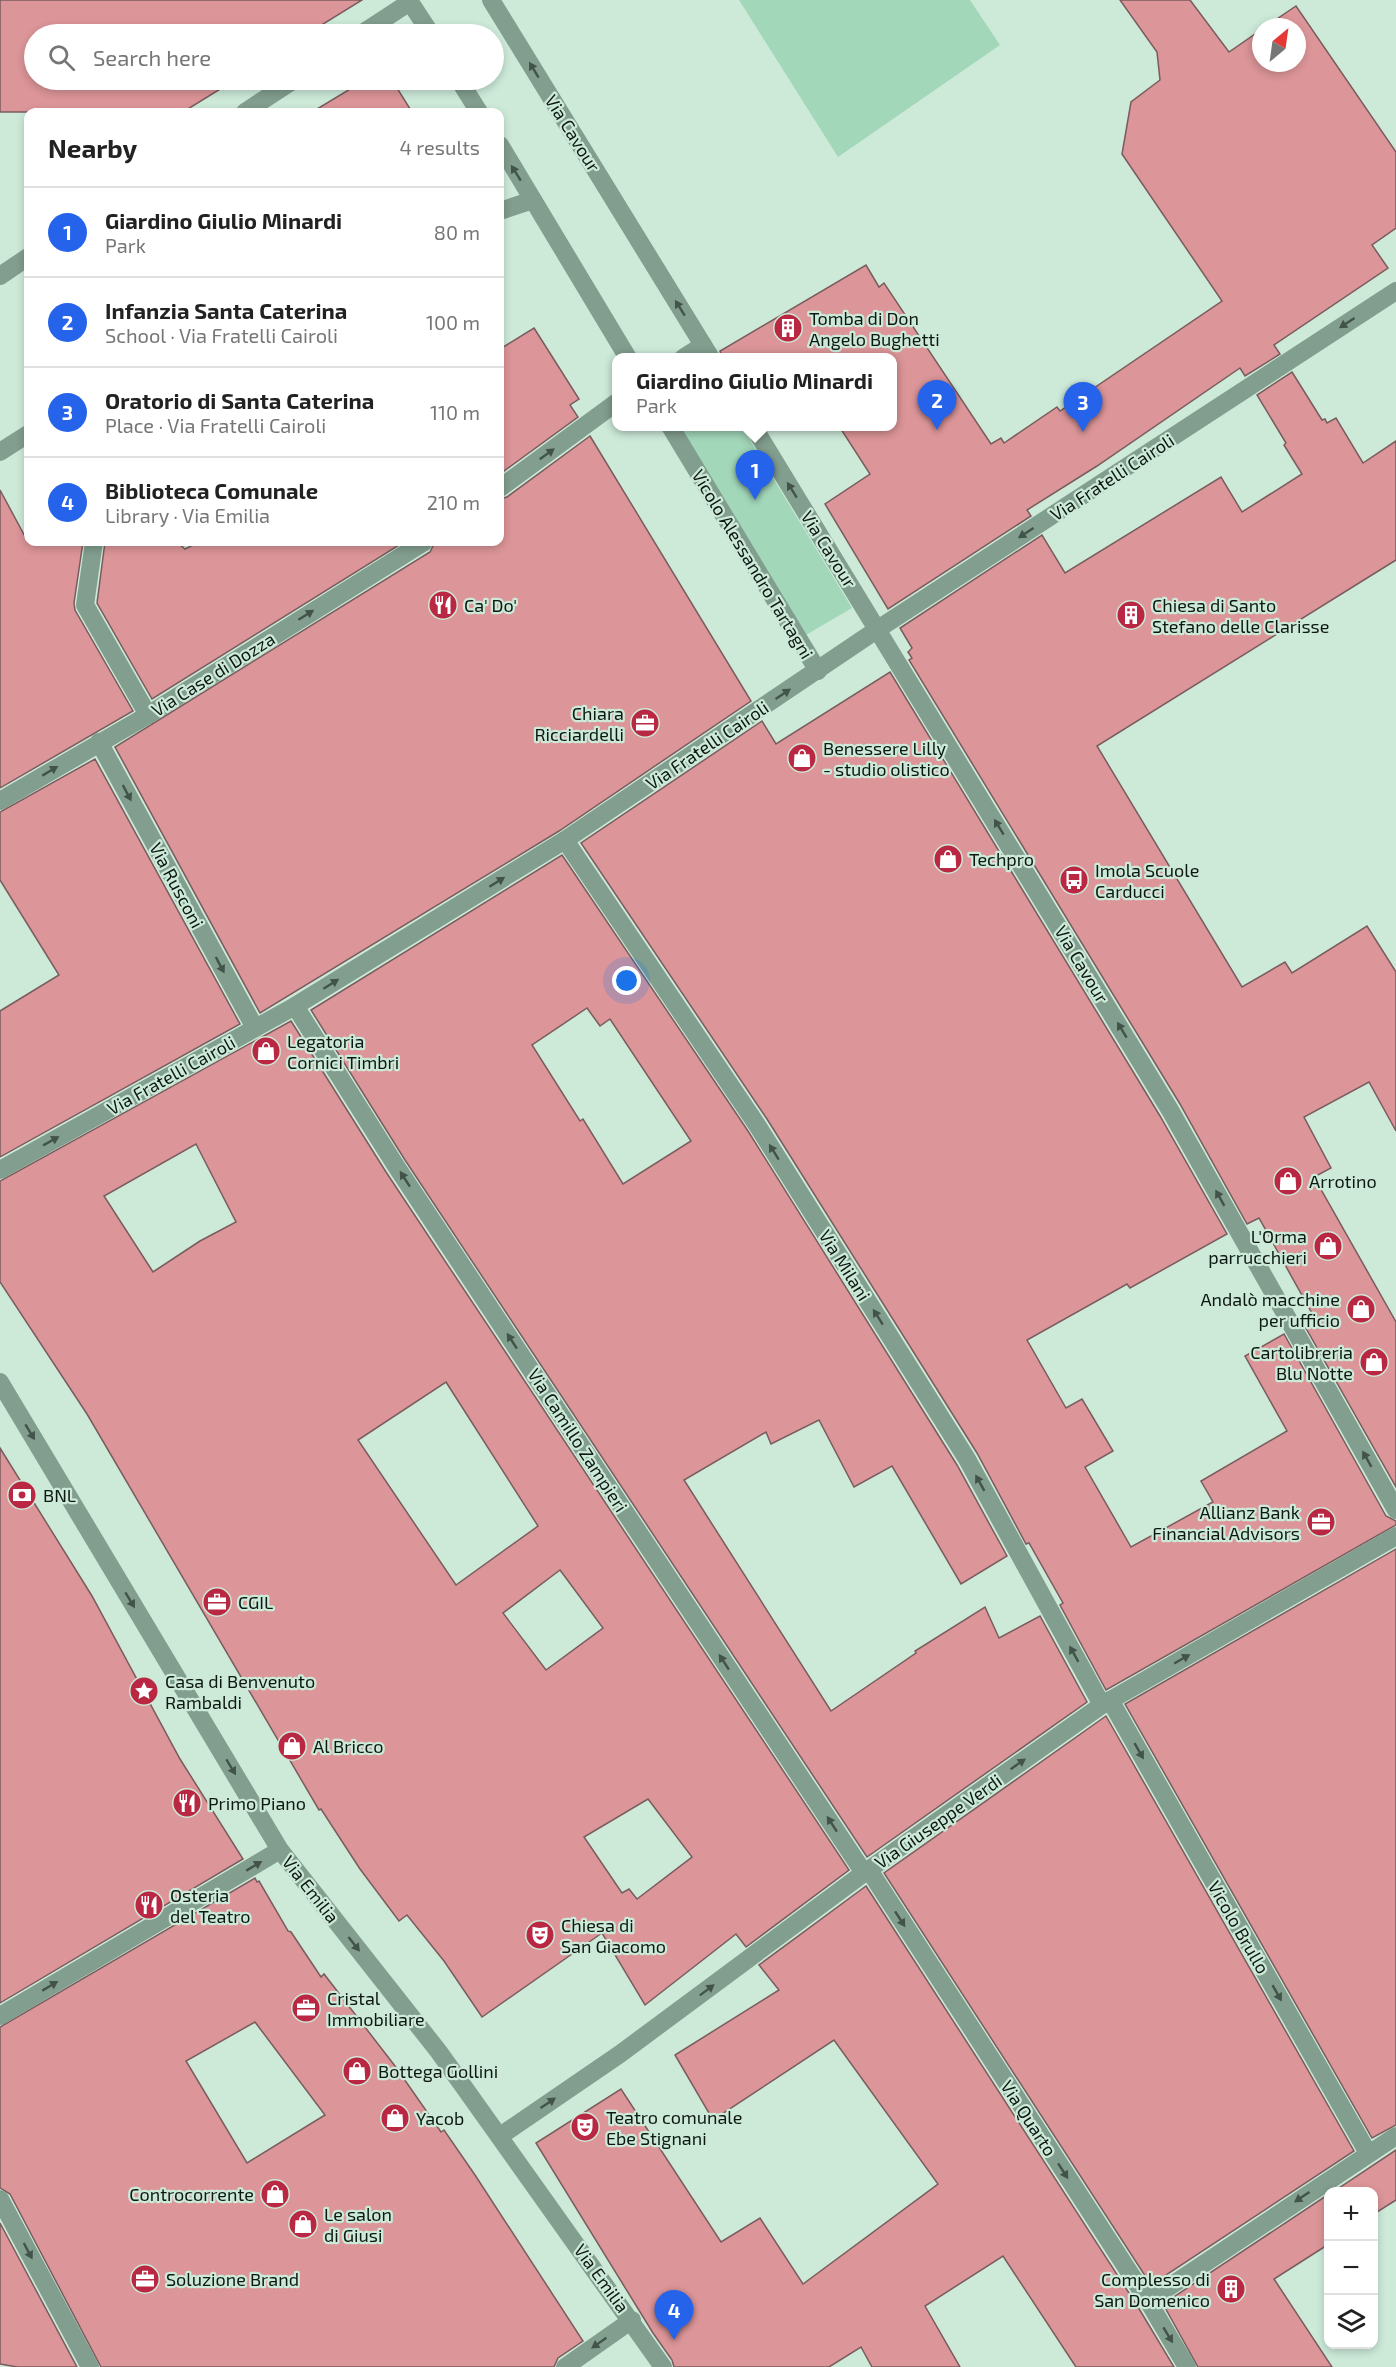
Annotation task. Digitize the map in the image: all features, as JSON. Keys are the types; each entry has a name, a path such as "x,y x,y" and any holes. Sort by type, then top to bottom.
{"street":[{"name":"Via Cavour","path":"492,0 707,351"},
{"path":"377,24 410,2 424,24"},
{"path":"251,108 279,90"},
{"path":"465,90 476,108"},
{"path":"504,152 626,353"},
{"path":"504,210 533,200"},
{"path":"0,276 24,260"},
{"name":"Via Fratelli Cairoli","path":"0,1170 295,1006 565,840 878,629 1396,291"},
{"path":"504,486 612,406"},
{"name":"Vicolo Alessandro Tartagni","path":"673,431 818,671"},
{"name":"Via Cavour","path":"756,431 1170,1110 1396,1510"},
{"path":"0,452 24,437"},
{"path":"93,546 85,605 148,714"},
{"name":"Via Case di Dozza","path":"0,801 148,714 418,546"},
{"name":"Via Rusconi","path":"99,742 255,1028"},
{"name":"Via Milani","path":"565,840 757,1125 967,1459 1106,1702"},
{"name":"Via Camillo Zampieri","path":"295,1006 396,1166 866,1872"},
{"name":"Via Emilia","path":"0,1382 280,1850 440,2052 632,2320 663,2367"},
{"name":"Via Giuseppe Verdi","path":"500,2136 620,2054 866,1872 1106,1702 1396,1536"},
{"name":"Vicolo Brullo","path":"1106,1702 1368,2153"},
{"path":"0,2016 280,1850"},
{"name":"Via Quarto","path":"866,1872 1148,2301 1187,2367"},
{"path":"1148,2301 1396,2136"},
{"path":"0,2199 90,2367"},
{"path":"565,2367 632,2320"}],"green space":[{"path":"739,0 970,0 1000,45 838,157"},
{"path":"681,431 744,431 852,608 806,635"}],"building":[{"path":"0,0 362,0 323,24 24,24 24,90 219,90 190,108 24,108 24,112 0,112"},
{"path":"1120,0 1190,0 1229,52 1252,36 1252,72 1306,72 1306,21 1396,152 1396,228 1372,245 1388,268 1274,345 1280,354 1245,376 1240,368 1097,466 1027,510 1031,516 888,609 825,504 870,474 842,431 897,431 897,353 721,353 720,351 866,265 879,287 884,283 991,444 1001,438 1004,443 1057,407 1060,411 1222,301 1122,154 1131,102 1160,80 1157,52"},
{"path":"1296,6 1304,18 1278,18"},
{"path":"348,90 398,90 410,108 319,108"},
{"path":"534,328 579,399 570,405 578,417 504,471 504,347"},
{"path":"1292,372 1322,420 1325,419 1327,423 1336,418 1363,463 1396,441 1396,560 1097,746 1242,987 1285,962 1292,973 1367,926 1396,972 1396,1131 1369,1082 1304,1117 1331,1168 1314,1177 1396,1322 1396,1487 1303,1323 1314,1317 1259,1218 1247,1224 1180,1104 909,660 912,658 908,652 912,648 900,628 1042,535 1065,573 1221,477 1242,512 1302,474 1257,395"},
{"path":"590,436 751,701 559,831 260,1013 115,747 430,552 433,546 504,546 504,498"},
{"path":"0,490 24,535 24,546 82,546 75,610 133,711 0,788"},
{"path":"104,546 182,546 185,549 191,546 398,546 152,699 97,603"},
{"path":"890,672 1160,1116 1227,1234 1130,1288 1127,1284 1027,1340 1066,1408 1082,1399 1113,1451 1085,1467 1131,1547 1213,1502 1201,1481 1287,1431 1245,1356 1284,1334 1386,1516 1396,1521 1396,1525 1106,1690 1060,1605 1063,1603 1029,1543 1026,1544 977,1453 767,1119 581,843 762,721 776,744"},
{"path":"95,759 240,1024 0,1157 0,1011 59,975 0,880 0,812"},
{"path":"562,855 748,1131 957,1465 1007,1556 961,1584 892,1466 854,1487 819,1420 771,1444 766,1432 684,1480 831,1711 916,1653 915,1651 985,1607 999,1638 1040,1616 1087,1702 867,1857 405,1160 311,1010","holes":["587,1008 600,1026 610,1019 691,1141 623,1184 583,1119 580,1121 532,1045"]},
{"path":"291,1021 386,1172 849,1870 746,1947 736,1934 645,2005 602,1933 482,2017 444,1961 407,1915 399,1921 360,1869 321,1809 319,1810 87,1414 0,1282 0,1181","holes":["196,1144 236,1222 200,1241 153,1272 104,1196","446,1382 538,1526 456,1585 358,1440","560,1570 603,1628 546,1670 503,1613","648,1799 692,1857 637,1899 629,1889 622,1893 584,1837"]},
{"path":"0,1448 92,1596 180,1759 243,1859 0,2003"},
{"path":"1396,1549 1396,2125 1372,2138 1125,1704"},
{"path":"1106,1716 1354,2151 1151,2285 884,1873"},
{"path":"255,1878 257,1882 259,1881 288,1931 291,1932 321,1977 324,1974 395,2066 441,2132 444,2130 583,2341 558,2358 554,2367 101,2367 10,2194 0,2188 0,2027","holes":["255,2022 325,2115 247,2163 186,2061"]},
{"path":"866,1886 1138,2307 1174,2367 1076,2367 1003,2256 925,2306 960,2367 872,2367 861,2347 829,2367 674,2367 672,2360 536,2143 621,2089 721,2242 760,2218 803,2284 938,2184 834,2040 713,2120 675,2055 779,1990 759,1965"},
{"path":"1396,2150 1396,2200 1378,2211 1378,2187 1340,2187"},
{"name":"Complesso di San Domenico","path":"1324,2197 1324,2247 1274,2279 1332,2367 1198,2367 1163,2304"},
{"path":"0,2223 77,2367 17,2367 0,2364"}],"place":[{"name":"Tomba di Don Angelo Bughetti","path":"788,328"},
{"name":"Infanzia Santa Caterina","path":"937,430"},
{"name":"Oratorio di Santa Caterina","path":"1083,432"},
{"name":"Giardino Giulio Minardi","path":"755,500"},
{"name":"Ca' Do'","path":"443,605"},
{"name":"Chiesa di Santo Stefano delle Clarisse","path":"1131,615"},
{"name":"Chiara Ricciardelli","path":"645,723"},
{"name":"Benessere Lilly - studio olistico","path":"802,758"},
{"name":"Techpro","path":"948,859"},
{"name":"Imola Scuole Carducci","path":"1074,880"},
{"name":"Legatoria Cornici Timbri","path":"266,1051"},
{"name":"Arrotino","path":"1288,1181"},
{"name":"L'Orma parrucchieri","path":"1328,1246"},
{"name":"Andalò macchine per ufficio","path":"1361,1309"},
{"name":"Cartolibreria Blu Notte","path":"1374,1362"},
{"name":"BNL","path":"22,1495"},
{"name":"Allianz Bank Financial Advisors","path":"1321,1522"},
{"name":"CGIL","path":"217,1602"},
{"name":"Casa di Benvenuto Rambaldi","path":"144,1691"},
{"name":"Al Bricco","path":"292,1746"},
{"name":"Primo Piano","path":"187,1803"},
{"name":"Osteria del Teatro","path":"149,1905"},
{"name":"Chiesa di San Giacomo","path":"540,1935"},
{"name":"Cristal Immobiliare","path":"306,2008"},
{"name":"Bottega Gollini","path":"357,2071"},
{"name":"Yacob","path":"395,2118"},
{"name":"Teatro comunale Ebe Stignani","path":"585,2127"},
{"name":"Controcorrente","path":"275,2194"},
{"name":"Le salon di Giusi","path":"303,2224"},
{"name":"Soluzione Brand","path":"145,2279"},
{"name":"Complesso di San Domenico","path":"1231,2289"},
{"name":"Biblioteca Comunale","path":"674,2340"}]}
